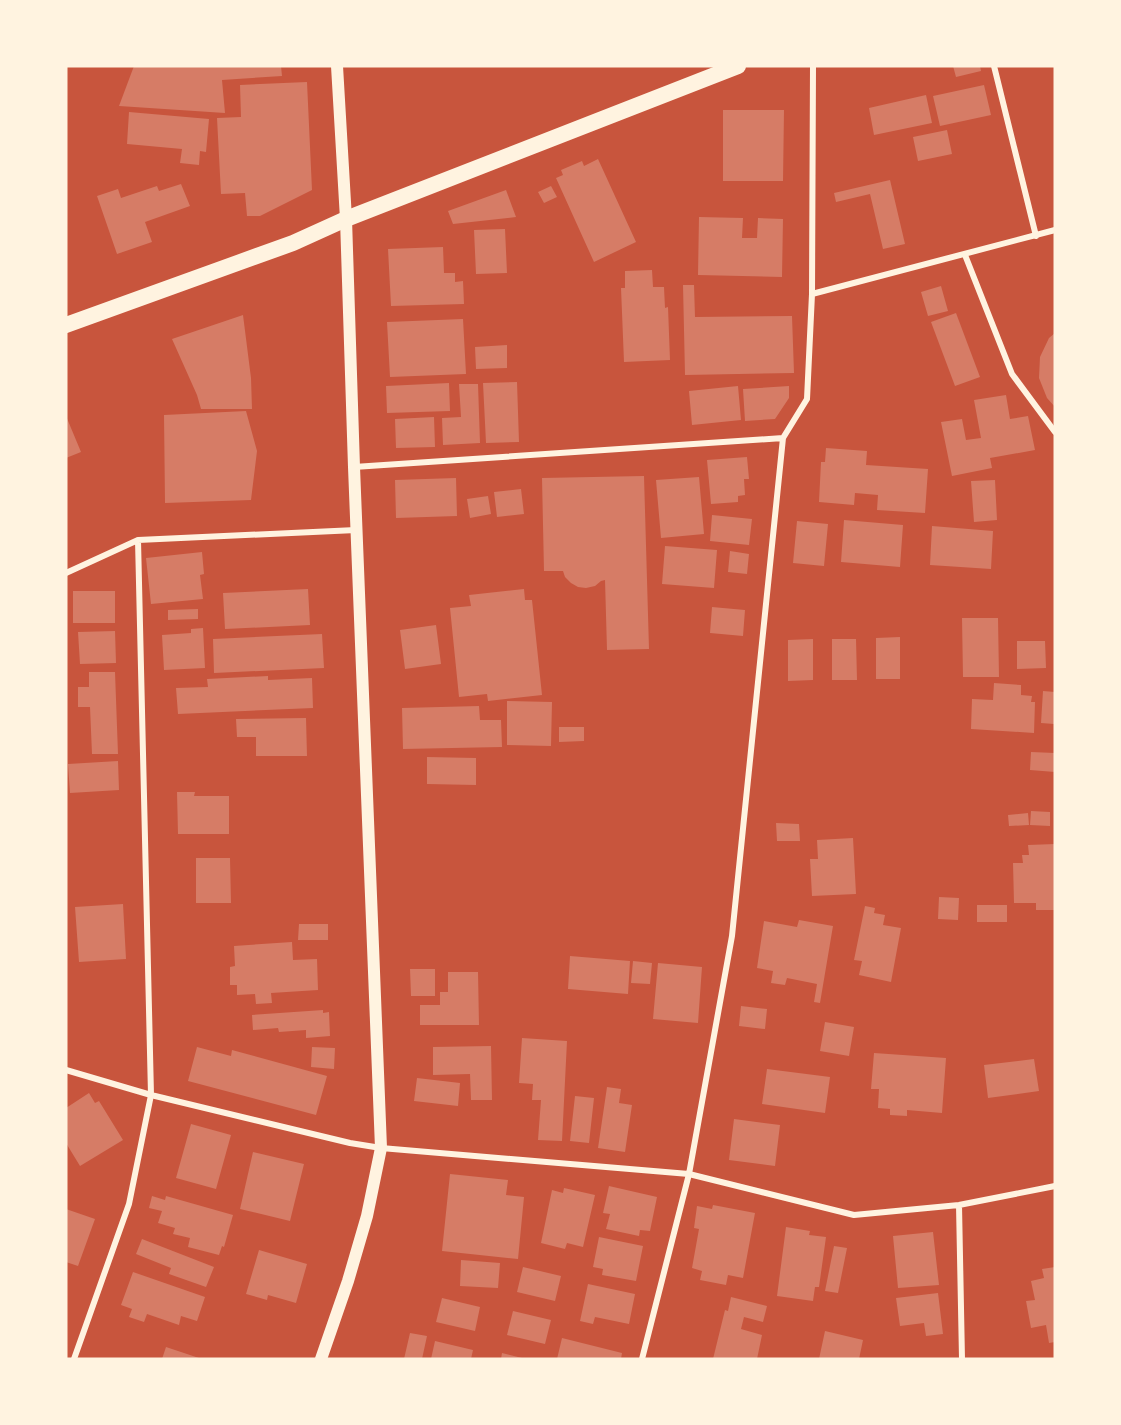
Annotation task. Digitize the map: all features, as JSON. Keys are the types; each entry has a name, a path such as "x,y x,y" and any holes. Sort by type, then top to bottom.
{"highway":[{"path":"66,325 293,243 346,219 738,66"}],"main road":[{"path":"321,1359 348,1281 367,1216 381,1148 346,219 338,66"}],"street":[{"path":"642,1359 689,1174 732,936 783,438 807,399 812,294 813,66"},
{"path":"994,66 1036,236"},
{"path":"812,294 1055,230"},
{"path":"966,255 1012,374 1055,432"},
{"path":"354,467 783,438"},
{"path":"66,573 138,540 357,530"},
{"path":"74,1359 129,1204 151,1095 138,540"},
{"path":"66,1070 151,1095 350,1143 381,1148 689,1174 854,1215 959,1205 1055,1186"},
{"path":"959,1205 962,1359"}],"building":[{"path":"134,66 281,66 282,76 222,80 225,113 119,106"},
{"path":"953,66 980,66 981,71 956,77"},
{"path":"307,82 312,190 260,216 247,216 245,193 221,194 217,118 241,117 240,85"},
{"path":"984,85 991,115 940,126 933,96"},
{"path":"926,95 932,123 874,135 869,108"},
{"path":"723,110 784,110 783,181 723,181"},
{"path":"129,112 209,119 206,152 200,151 199,165 180,163 182,149 127,144"},
{"path":"947,130 952,154 918,161 913,137"},
{"path":"598,159 636,242 594,262 556,178 563,175 561,170 582,161 584,166"},
{"path":"890,180 905,244 883,249 870,194 836,202 834,193"},
{"path":"181,184 190,206 145,222 152,242 117,254 97,196 118,189 121,198 157,186 159,191"},
{"path":"551,186 557,197 544,203 538,192"},
{"path":"506,190 516,217 453,224 448,211"},
{"path":"699,217 743,218 742,238 757,238 758,218 783,219 782,277 698,275"},
{"path":"505,229 507,273 476,274 474,230"},
{"path":"443,247 444,273 455,273 455,282 463,281 464,304 391,306 388,249"},
{"path":"652,270 653,287 664,287 665,308 668,307 670,360 624,362 621,288 625,288 625,271"},
{"path":"683,285 694,285 695,317 792,316 794,373 685,375"},
{"path":"941,286 948,311 928,316 921,292"},
{"path":"956,313 980,377 955,386 931,322"},
{"path":"243,315 251,378 252,409 201,409 172,339"},
{"path":"463,319 466,374 390,377 387,322"},
{"path":"1055,333 1055,407 1047,398 1039,378 1040,357 1049,338"},
{"path":"507,345 507,368 476,369 475,347"},
{"path":"517,382 519,442 486,443 483,383"},
{"path":"449,383 450,411 387,413 386,386"},
{"path":"459,384 478,384 480,443 443,445 442,418 461,417"},
{"path":"738,386 741,420 692,425 689,391"},
{"path":"789,386 789,398 775,419 745,421 743,389"},
{"path":"1006,395 1010,419 1028,416 1035,450 990,458 992,468 952,476 941,422 962,419 966,440 981,438 974,400"},
{"path":"246,411 257,451 251,500 165,503 164,415"},
{"path":"66,416 81,452 66,458"},
{"path":"434,417 435,447 396,448 395,419"},
{"path":"826,448 867,451 866,465 928,469 925,513 877,510 878,495 855,493 854,505 819,502 821,462 825,462"},
{"path":"747,457 749,479 744,479 745,495 738,496 738,502 711,504 707,460"},
{"path":"644,476 649,649 607,650 605,580 595,586 578,587 565,577 563,571 544,571 542,478"},
{"path":"699,477 704,534 661,538 656,480"},
{"path":"456,478 457,516 396,518 395,480"},
{"path":"995,480 997,520 974,522 971,481"},
{"path":"521,489 524,514 497,517 494,492"},
{"path":"488,496 491,514 470,518 467,499"},
{"path":"712,515 752,519 749,545 710,541"},
{"path":"844,520 903,525 900,567 841,562"},
{"path":"797,521 828,524 824,566 793,563"},
{"path":"932,526 993,531 991,569 930,565"},
{"path":"665,546 717,550 714,588 662,584"},
{"path":"730,551 749,554 747,574 728,572"},
{"path":"202,552 204,574 200,575 203,599 151,604 146,558"},
{"path":"308,589 310,625 225,629 223,593"},
{"path":"524,589 525,600 532,600 542,695 488,701 487,694 459,697 450,608 471,606 469,595"},
{"path":"73,591 115,591 115,623 73,623"},
{"path":"712,607 745,610 743,636 710,633"},
{"path":"198,609 198,619 168,620 168,610"},
{"path":"962,618 998,618 999,677 963,677"},
{"path":"436,625 441,664 405,669 400,630"},
{"path":"203,628 205,668 164,670 162,635 191,633 191,629"},
{"path":"115,631 116,663 80,664 78,632"},
{"path":"322,634 324,668 214,673 213,639"},
{"path":"900,637 900,679 876,679 876,638"},
{"path":"813,639 813,680 788,681 788,640"},
{"path":"832,639 856,639 857,680 832,680"},
{"path":"1017,641 1045,641 1046,668 1017,669"},
{"path":"89,672 115,672 118,754 92,754 90,707 78,707 78,687 89,687"},
{"path":"268,676 268,680 312,678 313,708 178,714 176,688 208,687 207,679"},
{"path":"994,683 1021,685 1021,695 1032,696 1031,702 1035,702 1034,733 971,729 972,699 993,700"},
{"path":"1043,691 1055,692 1054,724 1041,723"},
{"path":"507,701 552,702 551,746 507,745"},
{"path":"479,706 480,720 501,720 502,747 403,749 402,708"},
{"path":"306,718 307,756 256,756 256,737 237,737 236,719"},
{"path":"559,727 584,727 584,741 559,742"},
{"path":"1031,752 1055,753 1055,772 1030,770"},
{"path":"427,757 476,758 476,785 427,784"},
{"path":"118,761 119,790 70,793 68,764"},
{"path":"177,792 195,792 194,796 229,796 229,834 178,834"},
{"path":"1031,811 1050,812 1050,826 1030,825"},
{"path":"1028,813 1029,825 1009,826 1008,815"},
{"path":"776,823 799,824 800,841 777,841"},
{"path":"853,838 856,894 812,896 810,859 818,859 817,840"},
{"path":"1055,844 1055,910 1036,910 1036,903 1014,903 1013,863 1023,863 1022,855 1029,855 1028,845"},
{"path":"196,858 230,858 231,903 196,903"},
{"path":"939,897 959,898 958,920 938,919"},
{"path":"123,904 126,959 79,962 75,907"},
{"path":"977,905 1007,905 1007,922 977,922"},
{"path":"865,906 875,908 874,913 885,915 883,925 901,928 891,982 859,975 862,961 854,960"},
{"path":"799,920 833,926 820,1003 814,1002 817,984 787,978 785,985 771,983 773,971 757,968 764,921 797,927"},
{"path":"299,924 328,924 328,940 298,940"},
{"path":"292,942 293,960 317,959 318,990 271,993 272,1003 256,1004 255,994 237,995 237,985 230,985 230,967 235,966 234,946"},
{"path":"570,956 630,961 628,994 568,989"},
{"path":"633,961 652,963 650,984 631,983"},
{"path":"658,963 702,967 698,1023 653,1019"},
{"path":"410,969 435,969 435,996 411,996"},
{"path":"448,972 478,972 479,1025 420,1025 420,1005 440,1005 440,992 448,992"},
{"path":"741,1006 767,1009 765,1029 739,1026"},
{"path":"323,1010 323,1013 329,1012 330,1036 306,1038 306,1030 279,1032 278,1028 253,1030 252,1015"},
{"path":"825,1022 854,1027 849,1056 820,1051"},
{"path":"522,1038 567,1041 562,1141 538,1140 541,1100 532,1100 533,1084 519,1083"},
{"path":"491,1046 492,1100 471,1100 470,1074 433,1075 433,1047"},
{"path":"197,1047 231,1056 232,1050 327,1076 316,1115 188,1081"},
{"path":"312,1047 335,1048 334,1069 311,1067"},
{"path":"874,1053 946,1058 942,1113 907,1110 907,1116 890,1115 890,1109 878,1108 879,1089 871,1089"},
{"path":"1034,1059 1039,1091 988,1098 984,1065"},
{"path":"767,1069 830,1077 825,1113 762,1104"},
{"path":"417,1078 460,1083 458,1106 414,1101"},
{"path":"607,1087 621,1089 619,1103 632,1105 625,1152 598,1148"},
{"path":"89,1093 95,1103 99,1101 123,1140 80,1166 66,1143 66,1108"},
{"path":"575,1096 594,1098 589,1143 570,1141"},
{"path":"734,1119 780,1125 775,1166 729,1160"},
{"path":"191,1124 231,1135 216,1189 176,1178"},
{"path":"253,1152 304,1164 290,1221 240,1209"},
{"path":"450,1174 508,1180 506,1195 524,1197 518,1259 442,1251"},
{"path":"609,1186 657,1197 650,1231 640,1230 639,1236 606,1229 610,1214 603,1213"},
{"path":"564,1188 595,1195 583,1247 567,1243 565,1249 541,1243 552,1190 563,1193"},
{"path":"152,1196 165,1200 166,1196 233,1215 224,1247 222,1246 219,1255 188,1247 190,1238 173,1234 175,1228 158,1223 162,1211 149,1208"},
{"path":"713,1205 755,1213 743,1278 728,1275 726,1285 700,1280 702,1271 692,1268 699,1229 694,1228 697,1206 712,1209"},
{"path":"66,1209 95,1219 78,1266 66,1262"},
{"path":"786,1227 810,1231 809,1235 826,1237 819,1287 815,1287 813,1301 777,1296"},
{"path":"933,1232 939,1285 898,1288 893,1236"},
{"path":"599,1237 643,1246 636,1281 602,1275 603,1269 593,1267"},
{"path":"142,1239 214,1267 206,1287 169,1274 171,1268 136,1254"},
{"path":"834,1246 847,1248 838,1293 825,1291"},
{"path":"259,1250 307,1264 296,1303 268,1295 267,1300 246,1294"},
{"path":"461,1260 500,1263 498,1288 460,1286"},
{"path":"523,1267 561,1276 555,1301 517,1292"},
{"path":"1055,1267 1055,1342 1049,1343 1046,1325 1031,1328 1026,1301 1035,1300 1031,1281 1044,1278 1042,1269"},
{"path":"133,1272 205,1297 197,1321 181,1316 179,1325 147,1314 144,1322 129,1317 132,1309 121,1305"},
{"path":"588,1284 635,1294 629,1324 595,1317 593,1324 580,1321"},
{"path":"938,1293 943,1334 926,1336 924,1323 900,1326 896,1298"},
{"path":"731,1297 767,1306 763,1322 744,1317 741,1329 762,1335 757,1359 713,1359 725,1310 728,1311"},
{"path":"442,1298 480,1307 475,1331 436,1322"},
{"path":"513,1311 551,1320 545,1344 507,1335"},
{"path":"825,1331 863,1340 859,1359 819,1359"},
{"path":"410,1333 427,1336 422,1359 404,1359"},
{"path":"562,1338 622,1353 621,1359 557,1359"},
{"path":"435,1341 473,1350 471,1359 431,1359"},
{"path":"166,1347 202,1359 162,1359"},
{"path":"502,1353 522,1358 522,1359 501,1359"}]}
